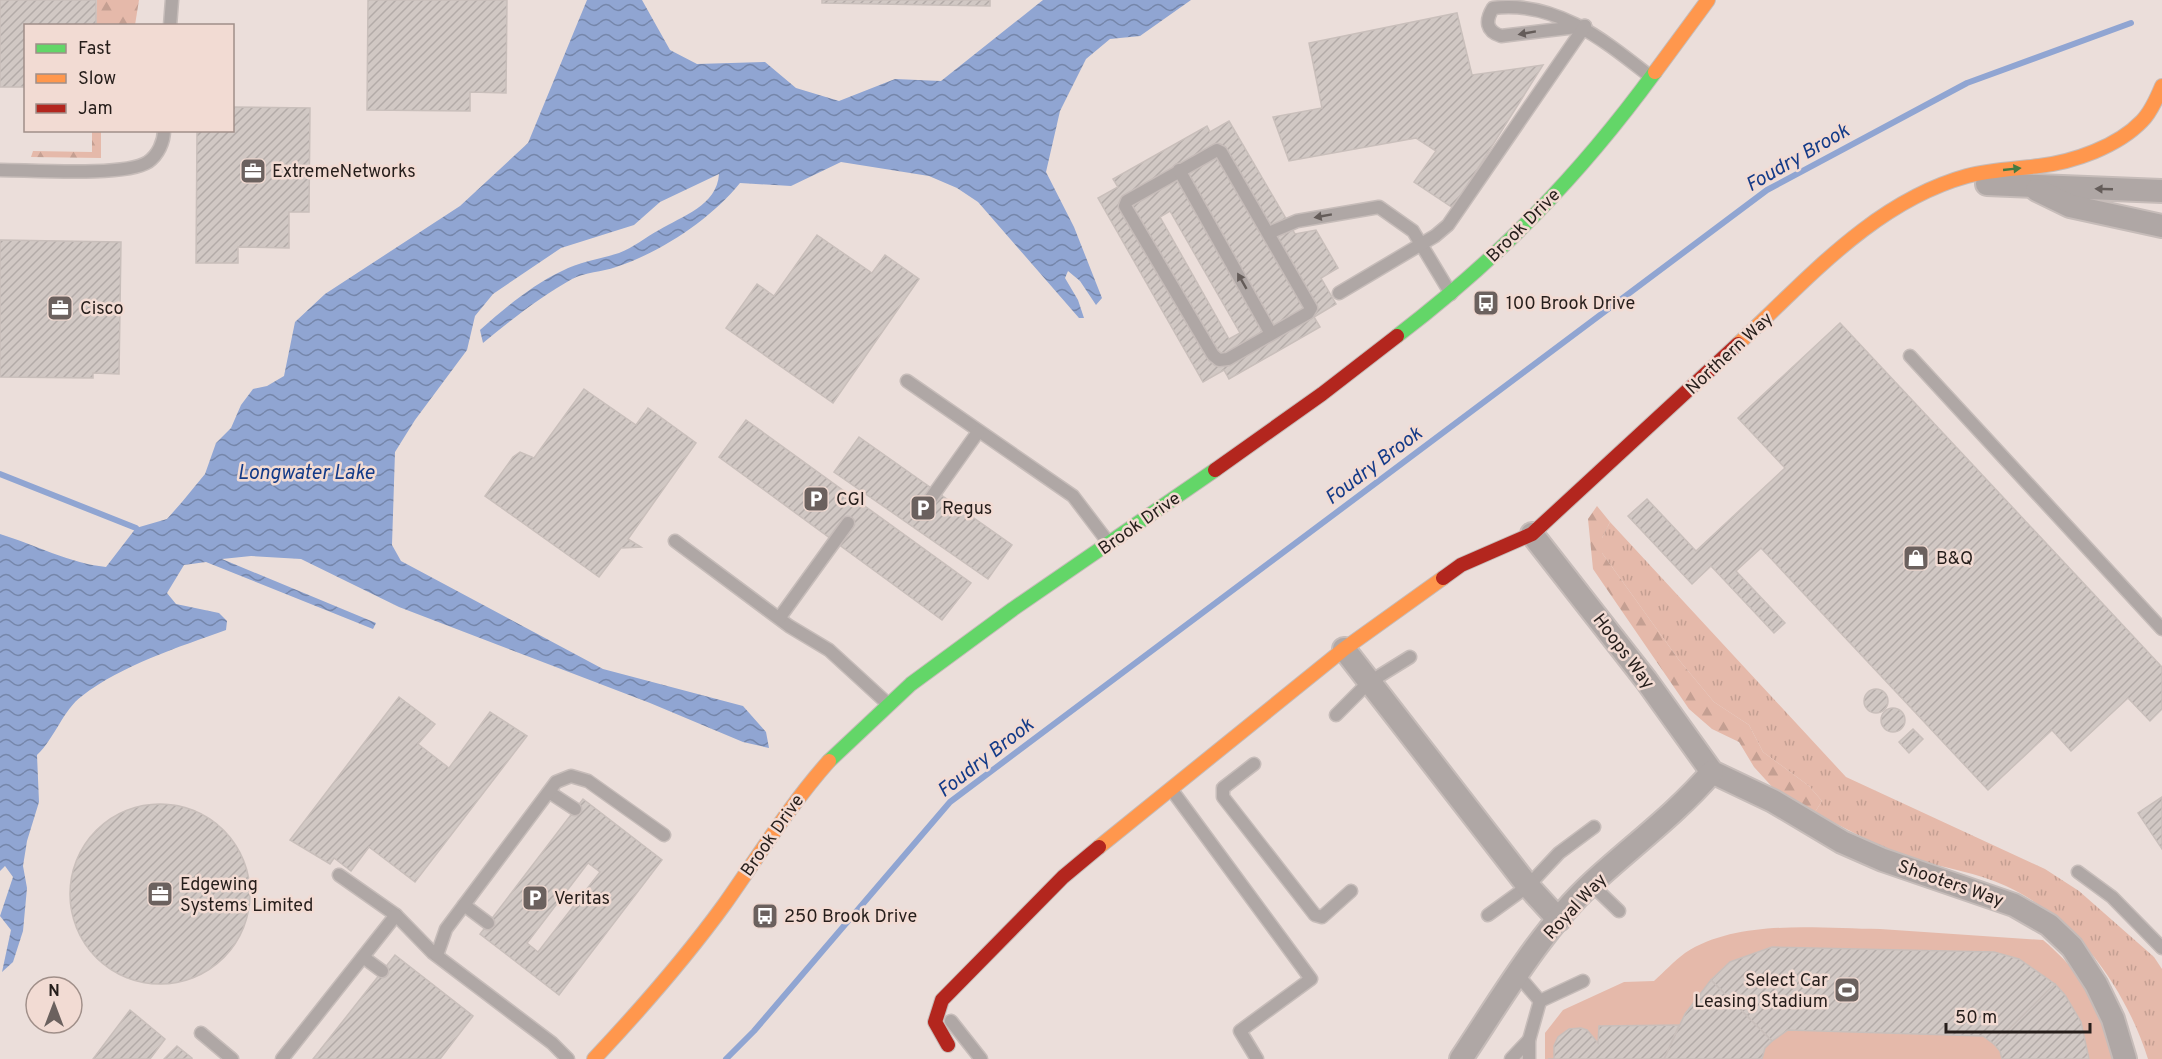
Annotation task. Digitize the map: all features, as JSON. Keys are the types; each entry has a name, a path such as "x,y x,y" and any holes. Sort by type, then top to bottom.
{"street":[{"name":"Brook Drive","path":"594,1059 663,985 723,906 799,795 838,751 910,684 1013,609 1110,544 1322,394 1452,295 1542,210 1653,78 1706,1"},
{"name":"Northern Way","path":"945,1051 935,1022 937,1008 962,978 1063,877 1344,649 1461,565 1532,534 1858,233 1895,206 1935,187 1994,171 2043,166 2077,156 2107,143 2142,121 2162,86"},
{"name":"Northern Way","path":"1935,187 2028,186 2162,191"},
{"name":"Northern Way","path":"2028,186 2070,206 2162,226"},
{"name":"Hoops Way","path":"1532,534 1646,680 1712,772"},
{"path":"1344,649 1527,886 1559,920"},
{"name":"Royal Way","path":"1461,1059 1517,974 1559,920 1591,884 1686,802 1712,772"},
{"name":"Shooters Way","path":"1712,772 1773,801 1842,842 1883,860 2014,905 2049,925 2073,947 2096,984 2113,1019 2125,1059"}],"lane":[{"path":"170,24 172,0"},
{"path":"1585,26 1501,36 1492,33 1488,26 1488,16 1493,8 1509,4 1533,6 1561,14 1585,26 1653,78"},
{"path":"1339,293 1422,244 1448,225 1585,26"},
{"path":"0,170 105,171 136,167 147,163 157,153 163,132"},
{"path":"1213,151 1221,152 1311,308 1308,313 1270,332 1228,359 1219,360 1213,355 1127,211 1127,201 1179,170 1213,151"},
{"path":"1179,170 1270,332"},
{"path":"1269,233 1297,221 1379,207 1413,231 1452,295"},
{"path":"1910,356 2162,628"},
{"path":"907,381 1073,496 1110,544"},
{"path":"924,508 978,432"},
{"path":"780,617 848,523"},
{"path":"675,542 829,650 888,705"},
{"path":"1336,715 1368,682 1410,657"},
{"path":"1254,764 1223,788 1223,796 1315,915 1322,916 1351,891"},
{"path":"437,956 446,929 555,782 572,776 588,781 664,836"},
{"path":"1170,788 1311,979 1240,1031 1257,1059"},
{"path":"549,792 575,809"},
{"path":"1488,915 1527,886 1559,853 1594,826"},
{"path":"2078,872 2112,897 2162,948"},
{"path":"339,875 396,915 437,956 552,1043 568,1059"},
{"path":"1591,884 1618,911"},
{"path":"464,905 488,923"},
{"path":"287,1057 396,915"},
{"path":"363,957 382,971"},
{"path":"1517,974 1540,1001"},
{"path":"962,978 967,984 948,1006 950,1020 981,1059"},
{"path":"1529,1059 1529,1040 1540,1001 1583,981"},
{"path":"201,1033 232,1059"},
{"path":"1511,1059 1529,1040"}],"green space":[{"path":"97,0 139,0 135,24 96,24"},
{"path":"92,132 101,132 101,158 31,157 33,151 92,152"},
{"path":"1597,506 1610,522 1602,538 1602,553 1679,660 1714,702 1749,725 1763,752 1809,786 1822,801 1815,812 1775,790 1754,767 1739,742 1712,729 1689,709 1593,569 1588,519"},
{"path":"1610,522 1846,777 2045,869 2079,891 2154,957 2162,969 2162,1059 2148,1059 2126,1006 2111,981 2076,936 2054,916 2031,900 1995,881 1914,859 1851,832 1815,812 1822,801 1809,786 1763,752 1749,725 1714,702 1679,660 1602,553 1602,538"},
{"name":"Select Car Leasing Stadium","path":"1780,928 1880,929 2043,940 2070,967 2090,994 2119,1059 1545,1059 1545,1033 1563,1010 1624,982 1654,981 1685,953 1706,942 1730,934"}],"water":[{"name":"Longwater Lake","path":"587,0 642,0 670,50 697,64 765,62 796,88 839,101 895,79 941,81 1043,0 1191,0 1140,36 1110,39 1086,59 1060,111 1046,172 1074,227 1102,298 1096,305 1080,281 1068,271 1065,278 1078,300 1084,318 1079,318 978,202 957,188 929,176 841,162 791,186 740,183 714,210 667,244 633,261 572,279 537,301 483,343 480,330 529,290 569,268 624,251 688,215 712,194 719,174 660,202 634,225 561,248 493,294 475,316 467,350 415,420 395,452 392,545 401,561 603,669 743,706 766,732 769,748 743,742 650,703 399,607 301,559 251,556 222,559 376,623 373,629 206,562 184,565 167,593 176,604 219,613 227,621 226,630 151,658 98,685 75,702 37,755 39,802 27,841 23,866 27,888 23,931 13,962 2,972 11,930 0,916 13,877 5,866 0,871 0,534 66,558 106,567 136,528 167,519 205,474 216,443 231,428 241,405 253,389 267,386 284,376 295,322 325,294 460,206 528,143"}],"building":[{"path":"0,0 96,0 96,24 24,24 24,87 0,87"},
{"path":"368,0 507,0 506,93 470,92 470,111 367,110"},
{"path":"822,0 990,0 990,6 822,3"},
{"path":"1457,13 1472,75 1543,65 1453,208 1414,182 1436,151 1416,138 1289,161 1273,117 1322,108 1309,43"},
{"name":"ExtremeNetworks","path":"234,107 310,108 309,212 289,212 289,248 238,247 238,263 196,263 197,132 234,132"},
{"path":"1229,121 1295,234 1316,230 1338,268 1321,278 1336,304 1314,317 1320,327 1229,379 1224,370 1203,382 1098,198 1118,187 1113,179 1207,126 1210,132","holes":["1170,211 1240,333 1229,339 1160,217"]},
{"path":"817,235 872,273 885,255 919,279 833,403 726,328 757,284 774,296"},
{"name":"Cisco","path":"0,240 121,242 119,374 93,373 93,378 0,377"},
{"name":"B&Q","path":"1840,323 2162,667 2162,709 2150,721 2128,698 2071,751 2052,730 1988,790 1761,548 1736,571 1785,623 1774,633 1711,566 1692,584 1628,516 1647,499 1696,551 1785,468 1738,418"},
{"path":"584,389 636,425 648,408 696,443 628,539 641,547 621,548 599,577 485,496 513,457 520,452 534,458"},
{"name":"CGI","path":"746,420 971,583 942,620 719,457"},
{"name":"Regus","path":"859,437 1012,545 988,579 834,472"},
{"path":"1876,689 1885,692 1888,701 1885,710 1876,713 1867,710 1864,701 1867,692"},
{"path":"399,697 435,724 418,744 449,768 490,712 527,736 415,882 369,847 351,871 334,858 330,864 290,840"},
{"path":"1893,708 1902,711 1905,720 1902,729 1893,732 1884,729 1881,720 1884,711"},
{"path":"1913,729 1923,739 1909,753 1899,742"},
{"path":"2162,797 2162,849 2138,813"},
{"name":"Veritas","path":"583,799 662,860 559,995 480,934","holes":["588,863 600,872 538,952 527,943"]},
{"path":"160,804 194,811 210,819 223,831 235,844 243,860 250,894 243,928 235,944 223,957 210,969 194,977 160,984 126,977 110,969 97,957 85,944 77,928 70,894 77,860 85,844 97,831 110,819 126,811"},
{"path":"1772,947 1994,952 2019,959 2055,984 1994,1044 1983,1036 1788,1030 1772,1041 1711,980 1730,962"},
{"path":"395,955 473,1016 440,1059 313,1059"},
{"path":"1711,980 1772,1041 1765,1048 1762,1059 1664,1059 1685,1014"},
{"path":"2055,984 2065,995 2081,1022 2089,1059 2002,1059 2000,1051 1994,1044"},
{"path":"130,1010 165,1039 150,1059 93,1059"},
{"path":"1679,1025 1664,1059 1554,1059 1554,1046 1558,1037 1569,1029 1587,1030 1598,1043 1599,1026"},
{"path":"177,1046 192,1058 192,1059 164,1059"}],"waterway":[{"name":"Foudry Brook","path":"726,1059 754,1031 950,802 1767,190 1967,83 2131,23"},
{"path":"0,474 136,528"}],"traffic: fast":[{"path":"1397,336 1470,276 1536,214 1597,146 1655,72"},
{"path":"829,761 911,684 1013,609 1215,470"}],"traffic: slow":[{"path":"1655,72 1708,0"},
{"path":"1738,344 1843,246 1901,204 1933,188 1967,176 2052,164 2094,152 2120,138 2142,121 2151,109 2162,86"},
{"path":"1099,847 1344,649 1443,578"},
{"path":"594,1059 693,945 724,905 787,814 829,761"}],"traffic: jam":[{"path":"1215,470 1322,394 1397,336"},
{"path":"1443,578 1461,565 1532,534 1738,344"},
{"path":"948,1045 935,1022 942,1000 1063,877 1099,847"}],"place":[{"name":"ExtremeNetworks","path":"253,171"},
{"name":"100 Brook Drive","path":"1486,303"},
{"name":"Cisco","path":"60,308"},
{"name":"CGI","path":"816,499"},
{"name":"Regus","path":"923,508"},
{"name":"B&Q","path":"1916,558"},
{"name":"Edgewing Systems Limited","path":"160,894"},
{"name":"Veritas","path":"535,898"},
{"name":"250 Brook Drive","path":"765,916"},
{"name":"Select Car Leasing Stadium","path":"1847,990"}]}
